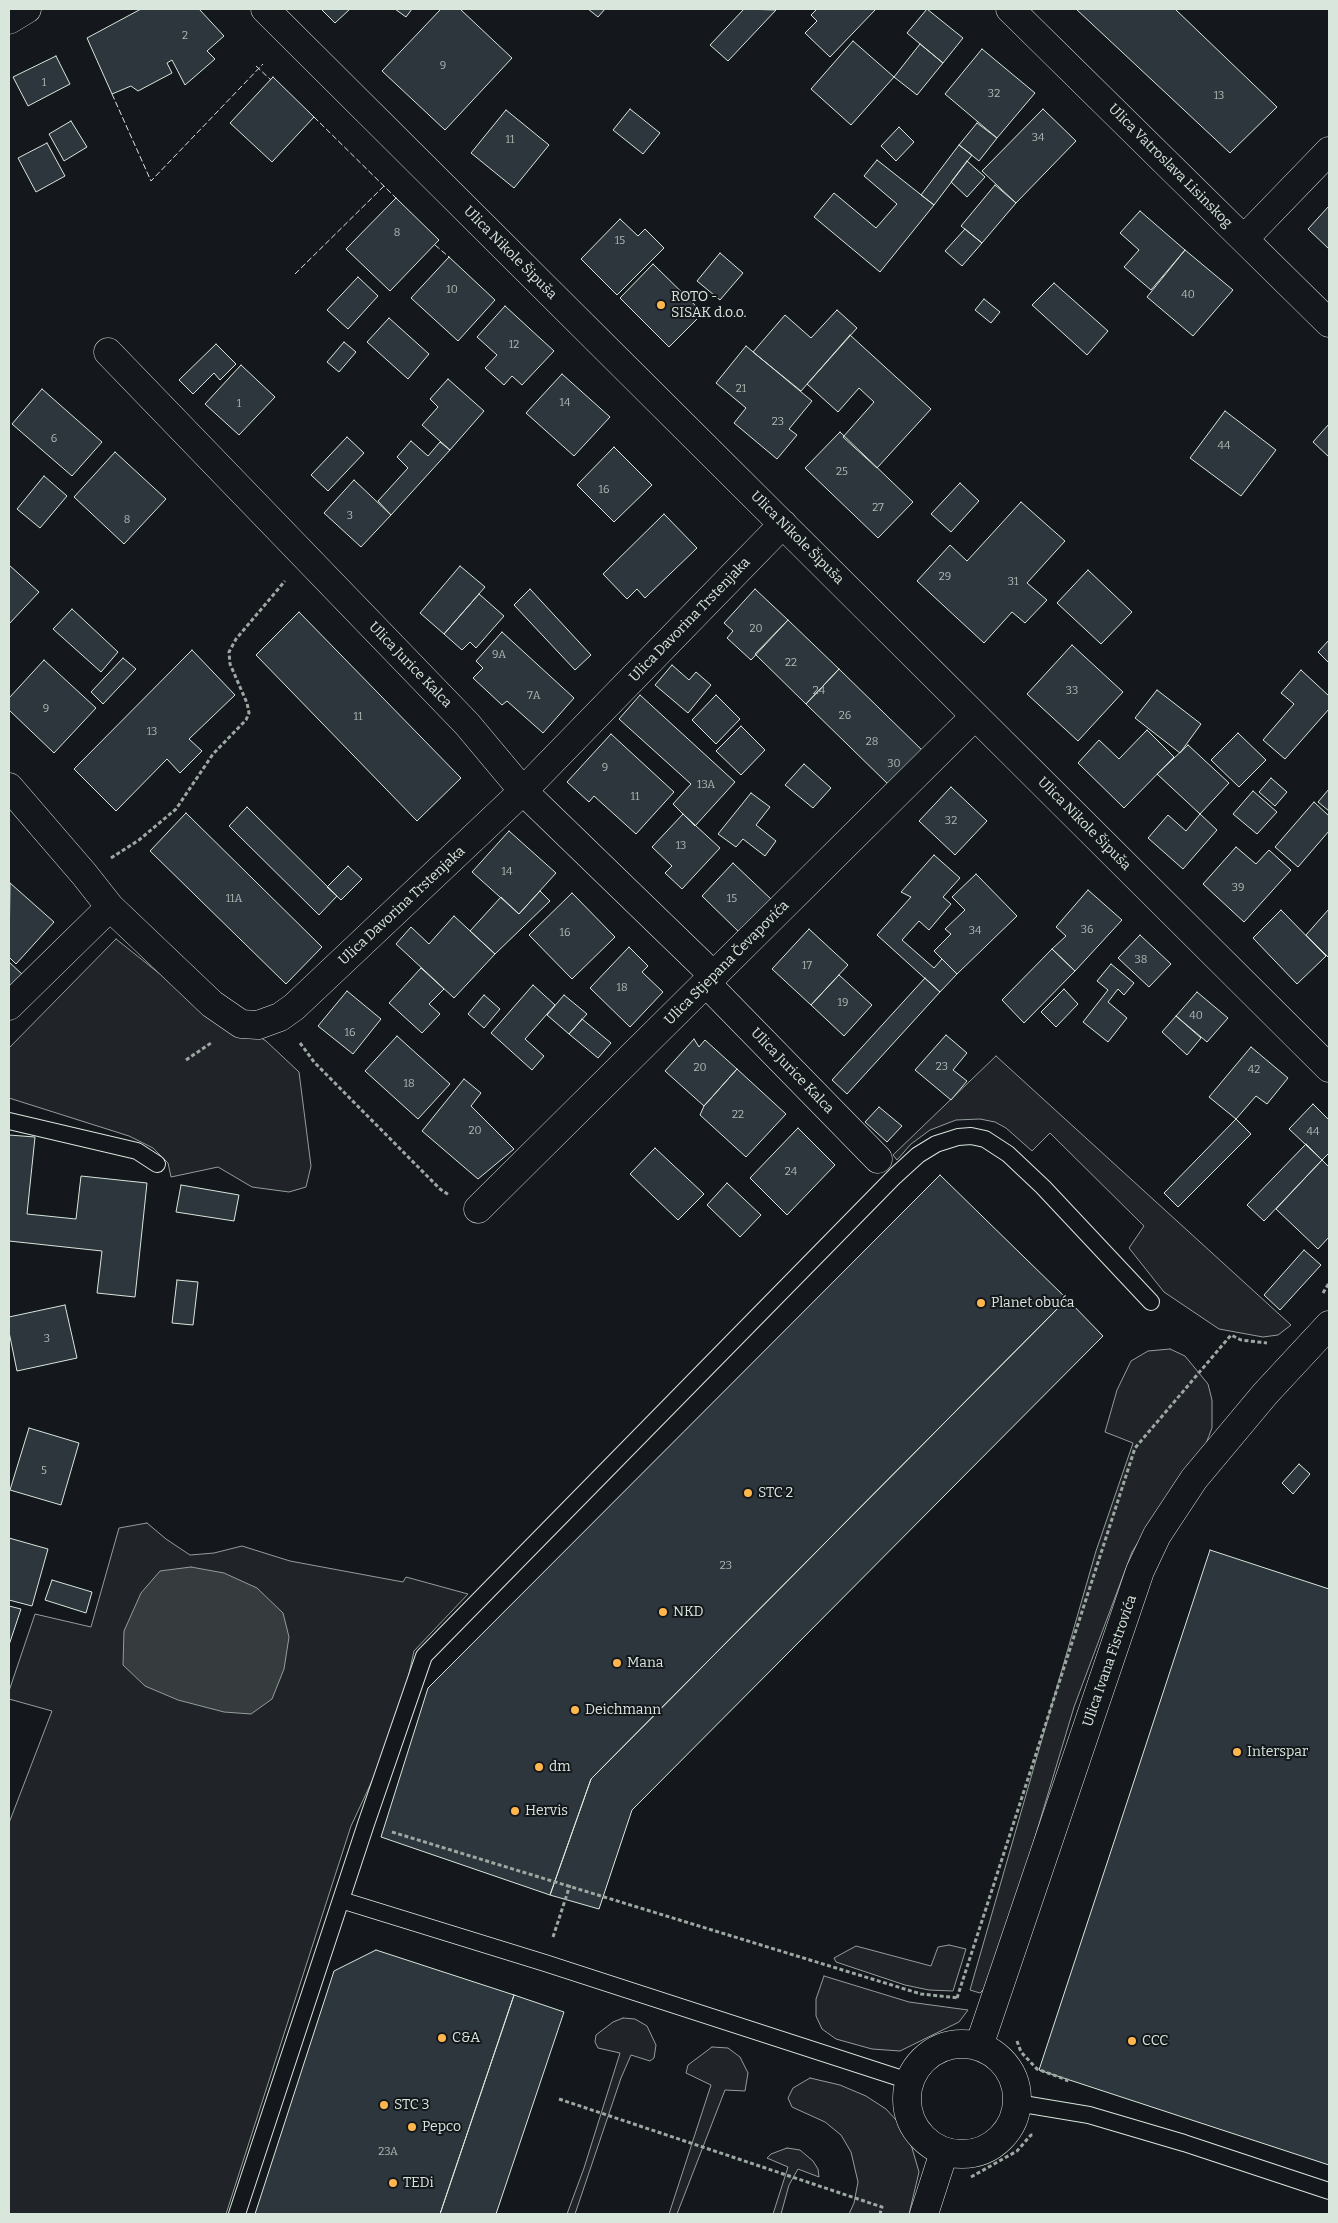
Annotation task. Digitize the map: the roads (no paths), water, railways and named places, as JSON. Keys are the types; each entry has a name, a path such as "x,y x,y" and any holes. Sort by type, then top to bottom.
{"street":[{"path":"9,20 27,9"},
{"name":"Ulica Nikole Šipuša","path":"265,9 1329,1068"},
{"name":"Ulica Vatroslava Lisinskog","path":"1010,9 1329,323"},
{"path":"1244,238 1329,151"},
{"name":"Ulica Jurice Kalca","path":"108,352 467,724 523,792 710,979 878,1159"},
{"name":"Ulica Davorina Trstenjaka","path":"9,787 110,907 212,1004 241,1024 258,1025 280,1017 305,998 523,792 783,524"},
{"name":"Ulica Stjepana Čevapovića","path":"478,1209 975,716"},
{"path":"9,1006 110,907"},
{"name":"Ulica Ivana Fistrovića","path":"978,2046 994,2004 1140,1571 1157,1535 1194,1479 1265,1394 1329,1325"},
{"path":"964,2043 978,2046 995,2054 1008,2068 1016,2085 1017,2103 1014,2119 1005,2134 993,2145 977,2152 961,2154 944,2152 923,2139 909,2118 907,2093 909,2081 925,2057 937,2049 950,2044 964,2043"},
{"path":"924,2214 944,2152"}],"lane":[{"path":"9,1122 137,1151 156,1164"},
{"path":"237,2214 366,1824 424,1656 895,1176 927,1149 947,1140 972,1136 985,1139 997,1146 1043,1187 1150,1302"},
{"path":"341,1900 545,1963 909,2081"},
{"path":"1017,2103 1089,2115 1184,2142 1329,2191"}],"place":[{"name":"ROTO - SISAK d.o.o.","path":"661,305"},
{"name":"Planet obuća","path":"981,1303"},
{"name":"STC 2","path":"748,1493"},
{"name":"NKD","path":"663,1612"},
{"name":"Mana","path":"617,1663"},
{"name":"Deichmann","path":"575,1710"},
{"name":"Interspar","path":"1237,1752"},
{"name":"dm","path":"539,1767"},
{"name":"Hervis","path":"515,1811"},
{"name":"C&A","path":"442,2038"},
{"name":"CCC","path":"1132,2041"},
{"name":"STC 3","path":"384,2105"},
{"name":"Pepco","path":"412,2127"},
{"name":"TEDi","path":"393,2183"}]}
